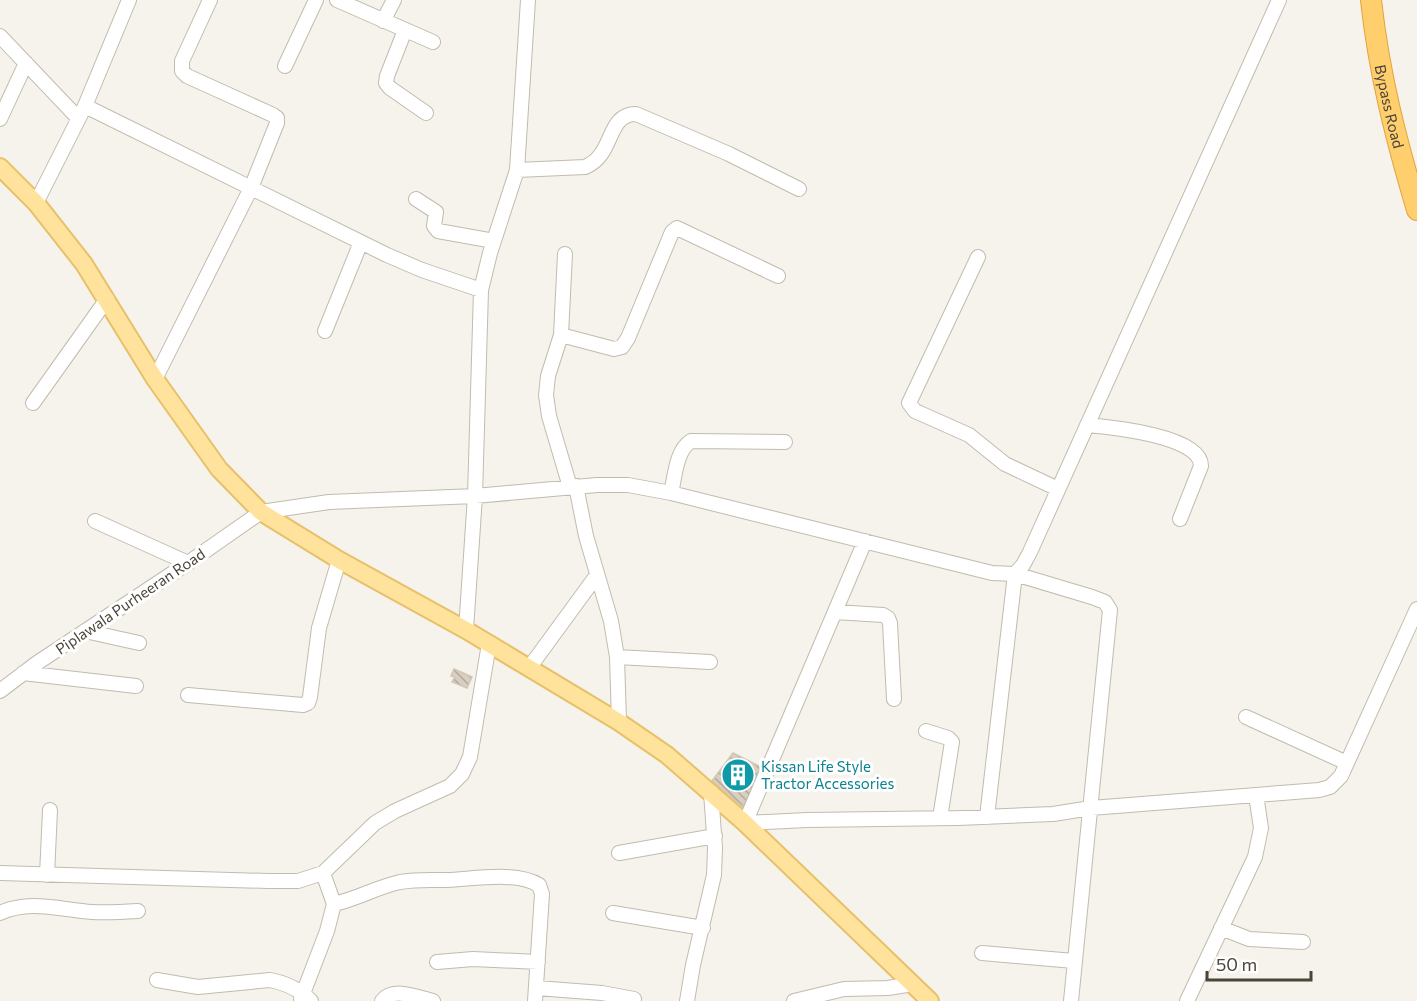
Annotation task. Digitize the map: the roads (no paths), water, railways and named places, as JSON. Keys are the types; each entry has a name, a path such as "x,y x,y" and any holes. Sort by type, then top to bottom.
{"highway":[{"name":"Bypass Road","path":"1371,0 1386,97 1417,210"}],"main road":[{"path":"0,167 36,203 84,264 156,379 219,468 261,512 339,560 466,630 619,722 667,755 745,823 930,1001"}],"street":[{"path":"36,203 82,112 129,0"},
{"path":"156,379 251,188 277,123 277,118 187,76 182,71 182,61 210,0"},
{"path":"285,66 316,0"},
{"path":"338,0 433,42"},
{"path":"383,21 394,0"},
{"path":"466,630 475,496 481,290 517,170 528,0"},
{"path":"987,817 1015,574 1030,552 1280,0"},
{"path":"405,30 386,83 426,113"},
{"path":"0,36 26,63 82,112 251,188 422,270 481,290"},
{"path":"0,119 26,63"},
{"path":"517,170 585,166 596,163 603,154 620,118 627,114 636,114 729,154 800,189"},
{"path":"416,199 436,212 434,226 438,231 494,241"},
{"path":"561,335 614,349 622,347 628,339 672,232 677,228 778,276"},
{"path":"325,331 361,242"},
{"path":"565,254 561,335 548,376 546,394 549,416 573,487 611,621 617,657 619,722"},
{"path":"978,257 909,403 915,411 969,435 1005,464 1058,489"},
{"path":"33,403 107,299"},
{"path":"1087,425 1141,431 1160,436 1197,454 1201,459 1201,466 1180,519"},
{"path":"671,493 680,453 684,445 691,441 785,442"},
{"path":"261,512 329,502 475,496 573,487 628,485 671,493 992,573 1015,574 1105,602 1110,610 1071,1001"},
{"name":"Piplawala Purheeran Road","path":"0,691 23,673 261,512"},
{"path":"95,521 188,563"},
{"path":"865,541 745,823 1053,814 1091,808 1289,794 1330,787 1341,776 1417,609"},
{"path":"188,694 303,705 308,703 319,628 339,560"},
{"path":"529,669 597,575"},
{"path":"835,612 883,615 888,618 894,699"},
{"path":"85,631 139,644"},
{"path":"0,873 278,881 298,880 323,873 375,823 395,811 450,786 462,774 470,757 489,645"},
{"path":"617,657 710,662"},
{"path":"23,673 136,686"},
{"path":"1246,717 1347,763"},
{"path":"926,732 948,738 952,742 940,818"},
{"path":"687,1001 714,875 715,837 711,792"},
{"path":"1187,1001 1255,857 1261,828 1256,795"},
{"path":"47,875 50,810"},
{"path":"619,853 715,837"},
{"path":"157,980 198,987 270,980 281,982 305,998 334,904 323,873"},
{"path":"334,904 350,901 400,882 488,878 531,881 539,885 542,894 536,994 602,993 634,999"},
{"path":"0,913 26,906 91,912 138,911"},
{"path":"613,914 703,928"},
{"path":"1221,928 1249,939 1302,942"},
{"path":"982,953 1074,961"},
{"path":"437,962 473,959 538,962"},
{"path":"794,1001 844,989 888,988 913,984"},
{"path":"382,1001 393,994 433,1001"}],"place":[{"name":"Kissan Life Style Tractor Accessories","path":"738,775"}]}
